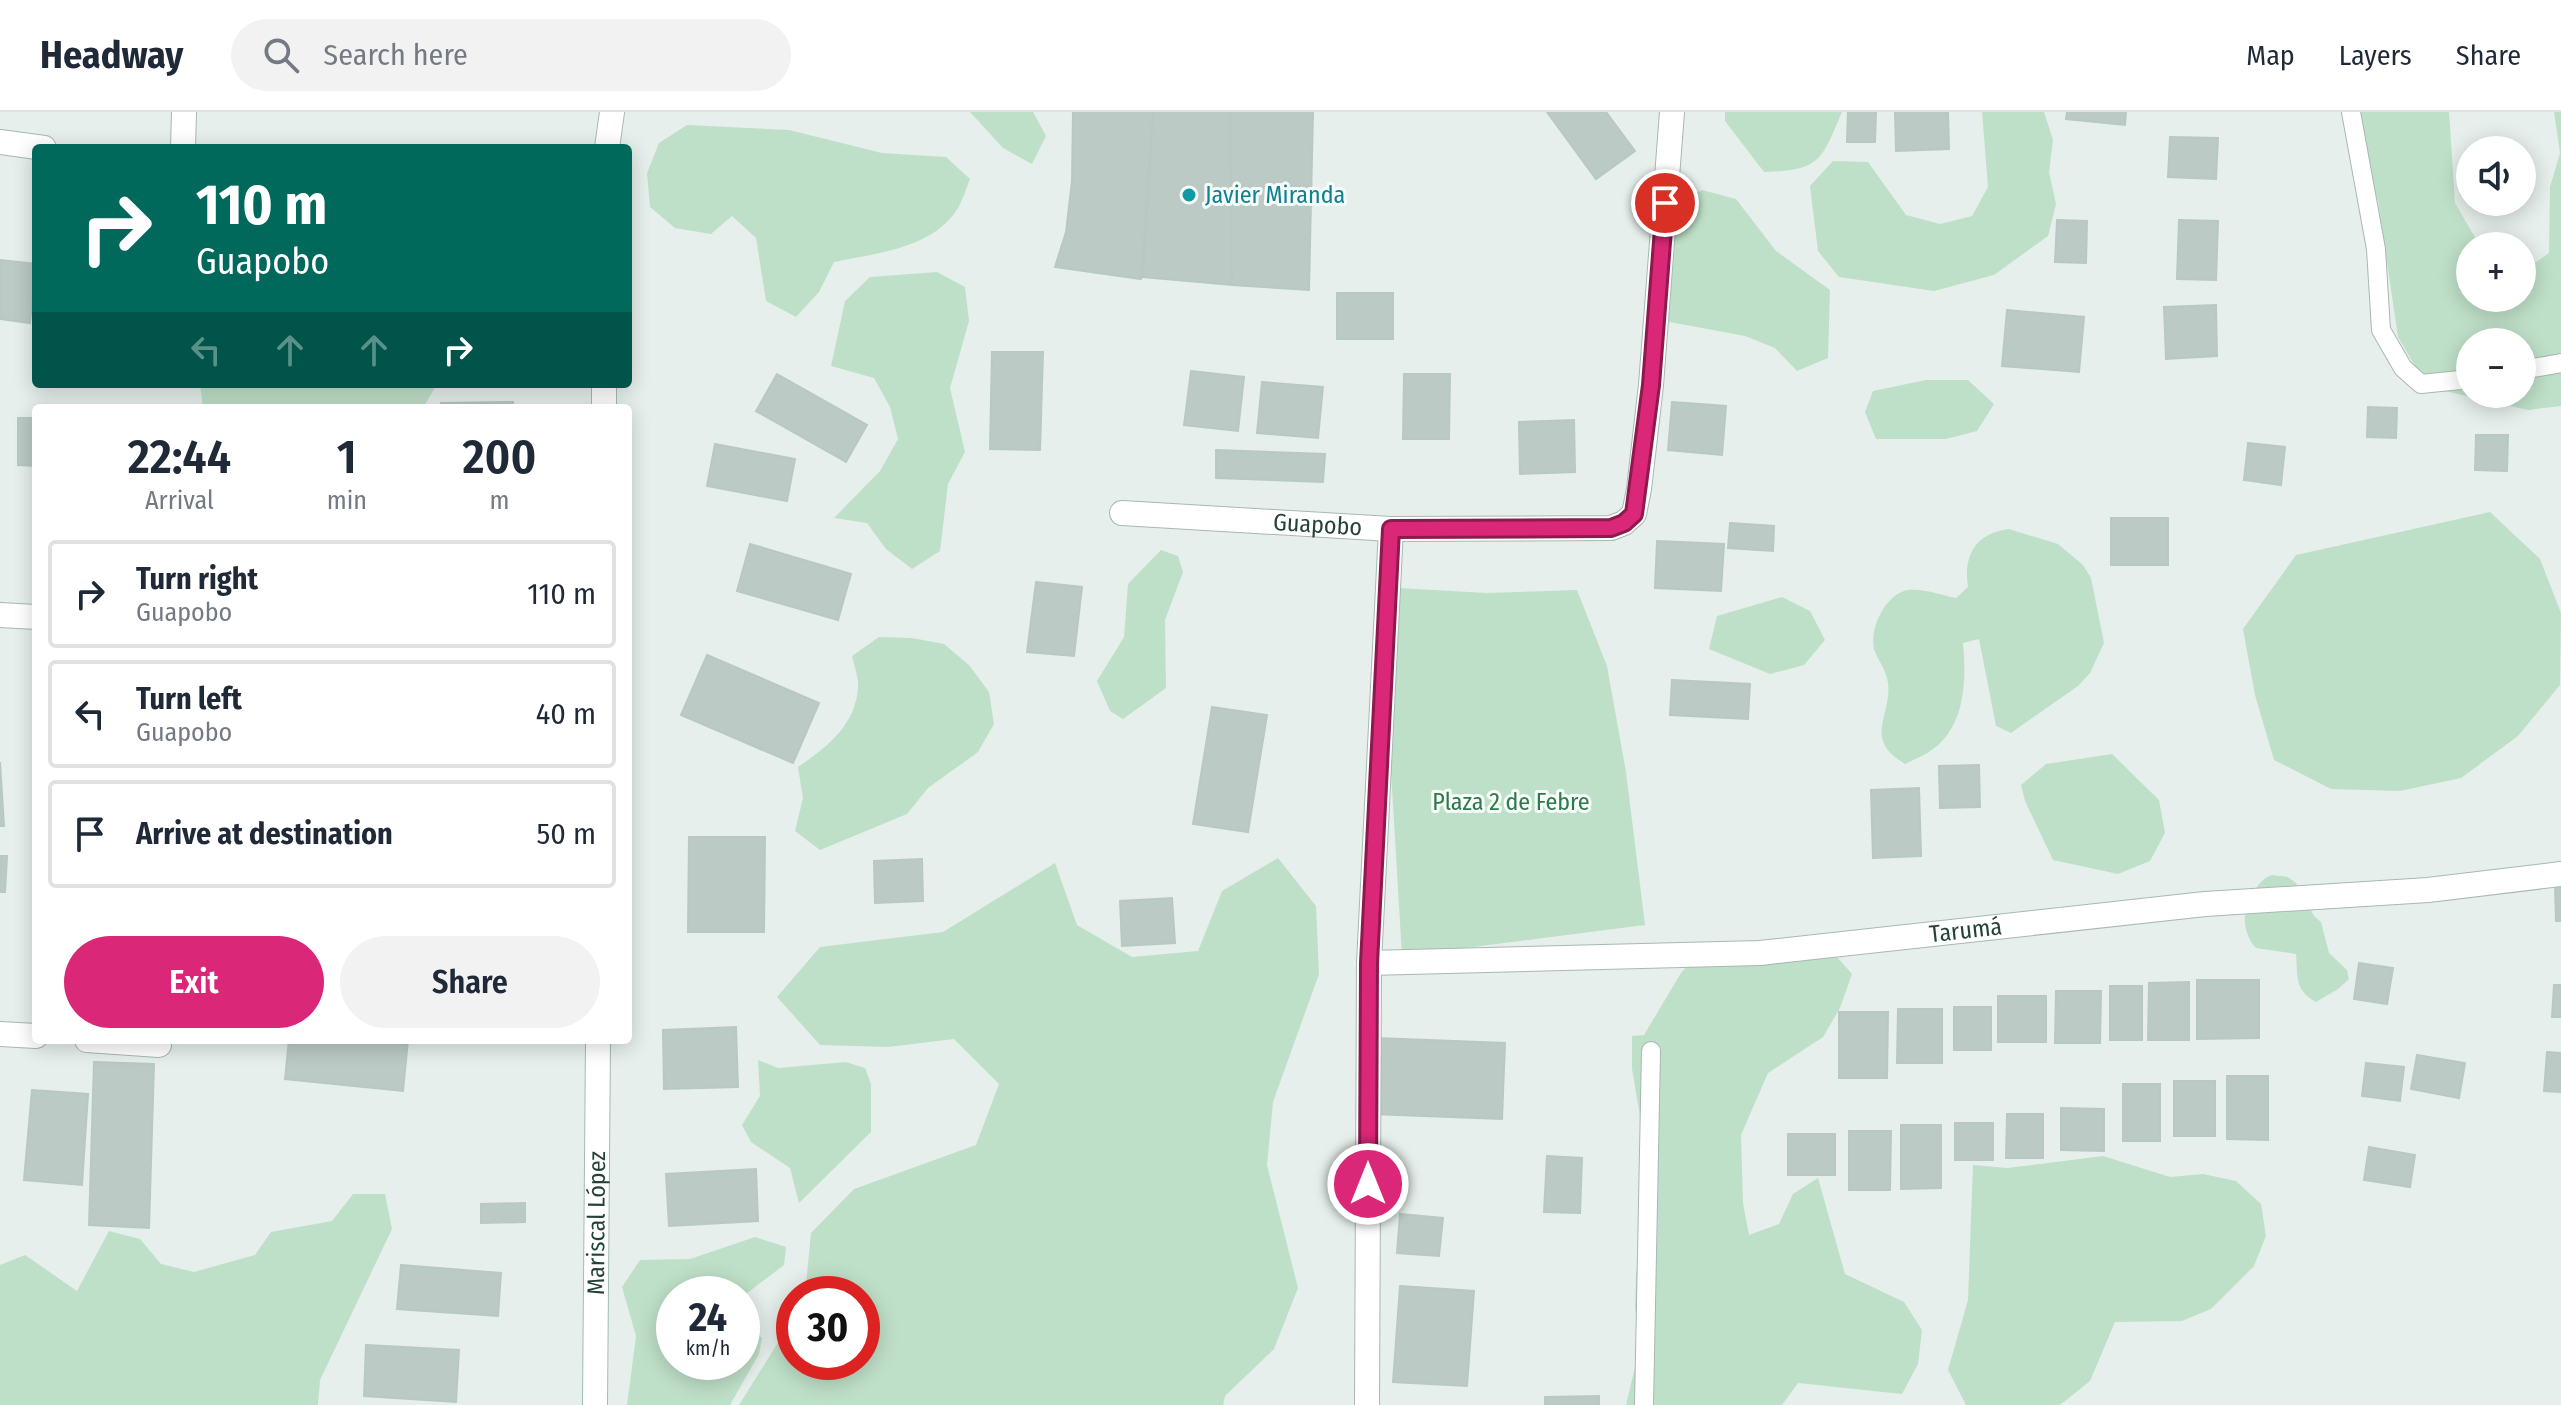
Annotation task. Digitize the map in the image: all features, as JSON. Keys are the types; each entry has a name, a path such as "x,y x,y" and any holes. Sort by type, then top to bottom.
{"street":[{"path":"183,144 184,112"},
{"path":"608,144 612,112"},
{"name":"Guapobo","path":"1122,513 1391,529 1611,528 1624,523 1634,514 1651,385 1672,112"},
{"path":"0,142 32,146"},
{"path":"1367,1405 1369,963 1391,529"},
{"path":"0,615 32,617"},
{"name":"Tarumá","path":"1369,963 1760,953 2205,904 2428,890 2561,874"},
{"path":"0,1034 32,1036"},
{"path":"145,1044 159,1045"},
{"name":"Mariscal López","path":"595,1405 598,1044"}],"lane":[{"path":"2351,112 2376,249 2381,330 2403,368 2421,384 2456,380"},
{"path":"2536,367 2561,363"},
{"path":"1644,1405 1651,1051"}],"green space":[{"path":"970,112 1033,112 1046,136 1032,164 1003,148"},
{"path":"1725,112 1842,112 1829,142 1816,160 1797,169 1764,172 1725,121"},
{"path":"1982,112 2044,112 2053,140 2049,172 2056,204 2048,236 1994,275 1934,291 1839,277 1818,251 1810,186 1833,161 1868,162 1906,215 1940,224 1972,216 1988,187"},
{"path":"2359,112 2449,112 2456,216 2463,216 2472,232 2456,232 2456,312 2536,312 2536,262 2549,253 2550,187 2560,153 2554,112 2561,112 2561,406 2528,410 2519,408 2536,408 2536,328 2456,328 2456,394 2436,389 2415,366 2398,337 2378,201 2356,135"},
{"path":"687,125 789,130 882,153 946,157 970,179 958,208 934,232 902,247 834,262 819,292 796,317 766,301 756,238 732,216 711,234 675,228 650,207 647,173 659,143"},
{"path":"1702,190 1736,199 1776,251 1830,290 1828,358 1797,371 1775,348 1745,336 1648,318 1673,205"},
{"path":"937,272 965,287 969,321 950,388 965,452 948,484 940,551 912,569 886,549 867,523 834,518 880,471 898,439 890,407 874,378 831,366 845,301 870,277"},
{"path":"1926,380 1968,380 1994,404 1977,431 1946,439 1876,439 1865,412 1873,391"},
{"path":"200,388 435,388 425,404 202,404"},
{"path":"2490,512 2540,559 2561,613 2560,685 2518,736 2461,778 2400,791 2331,789 2274,760 2255,695 2243,629 2296,555"},
{"path":"2009,529 2058,544 2083,565 2091,578 2104,643 2090,673 2078,686 2011,733 1996,726 1979,639 1963,643 1963,694 1951,730 1926,754 1905,764 1892,754 1882,736 1888,683 1874,649 1877,622 1886,605 1908,590 1956,598 1968,587 1968,565 1974,548 1988,535"},
{"path":"1161,550 1178,556 1183,572 1165,620 1166,688 1123,719 1110,711 1097,681 1124,637 1128,584"},
{"name":"Plaza 2 de Febre","path":"1380,587 1487,593 1577,590 1607,666 1626,772 1645,925 1402,956"},
{"path":"1782,597 1810,611 1825,640 1804,665 1770,674 1709,649 1717,616"},
{"path":"879,637 912,638 944,644 969,665 989,692 994,724 978,752 928,788 907,814 820,850 795,831 803,798 798,767 829,743 845,724 856,701 858,688 852,656"},
{"path":"2112,754 2159,800 2165,833 2150,861 2118,874 2053,860 2025,801 2021,785 2046,764"},
{"path":"1278,858 1316,906 1319,974 1273,1102 1267,1165 1298,1288 1274,1349 1225,1396 1223,1405 739,1405 755,1380 760,1380 760,1371 776,1346 776,1380 880,1380 880,1276 807,1276 811,1233 854,1189 976,1145 999,1084 954,1039 888,1047 820,1045 777,997 820,947 943,932 1055,863 1077,925 1132,957 1198,951 1222,891"},
{"path":"2272,875 2288,877 2296,883 2314,916 2321,922 2329,953 2347,970 2349,979 2316,1002 2301,988 2296,954 2256,948 2247,934 2245,918 2249,903 2256,888"},
{"path":"1764,940 1831,950 1852,974 1840,1008 1823,1037 1768,1073 1741,1135 1743,1203 1749,1235 1779,1224 1793,1194 1818,1178 1845,1274 1904,1302 1922,1330 1918,1364 1902,1394 1798,1383 1782,1405 1626,1405 1641,1342 1635,1309 1636,1272 1647,1241 1649,1169 1632,1069 1632,1036 1644,1035 1681,973 1702,949"},
{"path":"758,1060 778,1068 846,1062 865,1068 871,1084 871,1132 799,1203 790,1168 751,1142 742,1125 760,1096"},
{"path":"2103,1156 2170,1177 2203,1174 2236,1181 2261,1204 2266,1236 2254,1266 2211,1309 2182,1321 2115,1322 2090,1381 2059,1405 1966,1405 1948,1370 1968,1300 1973,1165 2007,1168"},
{"path":"353,1194 385,1194 392,1229 320,1380 318,1405 0,1405 0,1265 25,1255 77,1291 109,1231 140,1239 161,1264 194,1272 255,1255 271,1232 332,1221"},
{"path":"755,1237 786,1247 784,1265 760,1283 760,1276 656,1276 656,1380 744,1380 730,1405 627,1405 636,1336 622,1287 640,1260 690,1259"}],"building":[{"path":"1073,112 1153,112 1141,279 1055,267 1066,232 1072,181"},
{"name":"Javier Miranda","path":"1153,112 1230,112 1232,285 1143,277"},
{"path":"1230,112 1313,112 1309,290 1232,285"},
{"path":"1547,112 1606,112 1635,151 1596,179"},
{"path":"1848,112 1876,112 1875,142 1847,142"},
{"path":"1895,112 1948,112 1949,149 1896,151"},
{"path":"2067,112 2126,112 2125,125 2066,119"},
{"path":"2170,137 2218,138 2216,179 2168,177"},
{"path":"2057,220 2087,221 2086,263 2055,262"},
{"path":"2179,220 2218,221 2216,280 2177,279"},
{"path":"0,260 32,264 30,323 0,319"},
{"path":"1337,293 1393,293 1393,339 1337,339"},
{"path":"2216,305 2217,356 2166,359 2164,307"},
{"path":"2007,310 2084,317 2079,372 2002,366"},
{"path":"992,352 1043,352 1040,450 990,449"},
{"path":"1191,371 1244,377 1238,431 1184,425"},
{"path":"777,374 867,425 846,462 756,411"},
{"path":"1404,374 1450,374 1449,439 1403,439"},
{"path":"1262,382 1323,387 1318,438 1257,433"},
{"path":"513,402 513,404 441,404"},
{"path":"1672,402 1726,406 1722,455 1668,450"},
{"path":"2368,407 2397,408 2396,438 2367,437"},
{"path":"18,418 32,418 32,466 18,465"},
{"path":"1574,420 1575,472 1520,474 1519,422"},
{"path":"2476,435 2508,435 2507,471 2475,470"},
{"path":"2248,443 2285,447 2281,485 2244,480"},
{"path":"715,444 795,459 787,501 707,486"},
{"path":"1216,450 1325,454 1323,482 1216,478"},
{"path":"2111,518 2168,518 2168,565 2111,565"},
{"path":"1730,523 1774,526 1773,551 1728,548"},
{"path":"1657,541 1724,544 1721,591 1655,588"},
{"path":"750,544 851,574 838,620 737,591"},
{"path":"1036,582 1082,587 1074,656 1027,652"},
{"path":"707,655 819,703 793,763 681,715"},
{"path":"1672,680 1750,684 1748,719 1670,715"},
{"path":"1212,707 1267,715 1248,832 1193,824"},
{"path":"0,762 4,826 0,826"},
{"path":"1979,765 1980,807 1940,808 1939,766"},
{"path":"1919,788 1921,856 1873,858 1871,790"},
{"path":"689,837 765,837 764,932 688,932"},
{"path":"0,856 7,856 5,892 0,892"},
{"path":"922,859 923,901 875,903 874,861"},
{"path":"2561,885 2561,921 2556,921 2555,886"},
{"path":"1172,898 1175,943 1122,946 1120,901"},
{"path":"2359,963 2393,968 2387,1004 2354,999"},
{"path":"2197,980 2259,980 2259,1038 2197,1039"},
{"path":"2189,982 2189,1040 2148,1040 2149,983"},
{"path":"2554,985 2561,985 2561,1017 2552,1017"},
{"path":"2110,986 2142,986 2142,1040 2110,1040"},
{"path":"2056,991 2101,991 2100,1043 2055,1043"},
{"path":"1998,996 2046,996 2046,1042 1998,1042"},
{"path":"1954,1007 1991,1007 1991,1050 1954,1050"},
{"path":"1898,1009 1942,1009 1942,1063 1897,1063"},
{"path":"1839,1012 1888,1012 1887,1078 1839,1078"},
{"path":"736,1027 738,1087 664,1089 663,1030"},
{"path":"1376,1038 1505,1043 1502,1119 1372,1114"},
{"path":"289,1044 408,1044 403,1091 285,1079"},
{"path":"2547,1052 2561,1053 2561,1092 2544,1091"},
{"path":"2417,1055 2465,1063 2459,1098 2411,1089"},
{"path":"94,1062 154,1064 149,1228 89,1225"},
{"path":"2366,1063 2404,1067 2400,1101 2362,1096"},
{"path":"2227,1076 2268,1076 2268,1140 2227,1139"},
{"path":"2174,1081 2215,1081 2215,1136 2174,1136"},
{"path":"2123,1084 2160,1084 2160,1141 2123,1141"},
{"path":"32,1090 88,1094 82,1185 24,1180"},
{"path":"2061,1108 2104,1109 2104,1151 2061,1150"},
{"path":"2007,1114 2043,1114 2043,1158 2006,1158"},
{"path":"1955,1123 1993,1123 1993,1160 1955,1160"},
{"path":"1901,1125 1941,1125 1941,1188 1901,1189"},
{"path":"1849,1131 1891,1131 1890,1190 1849,1190"},
{"path":"1788,1134 1835,1134 1835,1175 1788,1175"},
{"path":"2369,1147 2415,1155 2410,1187 2364,1180"},
{"path":"1547,1156 1582,1158 1580,1213 1544,1212"},
{"path":"756,1169 758,1221 669,1226 666,1174"},
{"path":"525,1203 525,1222 481,1223 481,1204"},
{"path":"1400,1214 1443,1218 1439,1256 1397,1253"},
{"path":"401,1265 501,1273 498,1316 397,1309"},
{"path":"1400,1286 1474,1291 1467,1386 1393,1382"},
{"path":"366,1345 459,1350 456,1402 364,1396"},
{"path":"1599,1396 1599,1405 1545,1405 1545,1397"}],"place":[{"name":"Javier Miranda","path":"1189,195"}],"route":[{"path":"1368,1184 1369,963 1391,529 1611,528 1624,523 1634,514 1651,385 1665,203"}]}
